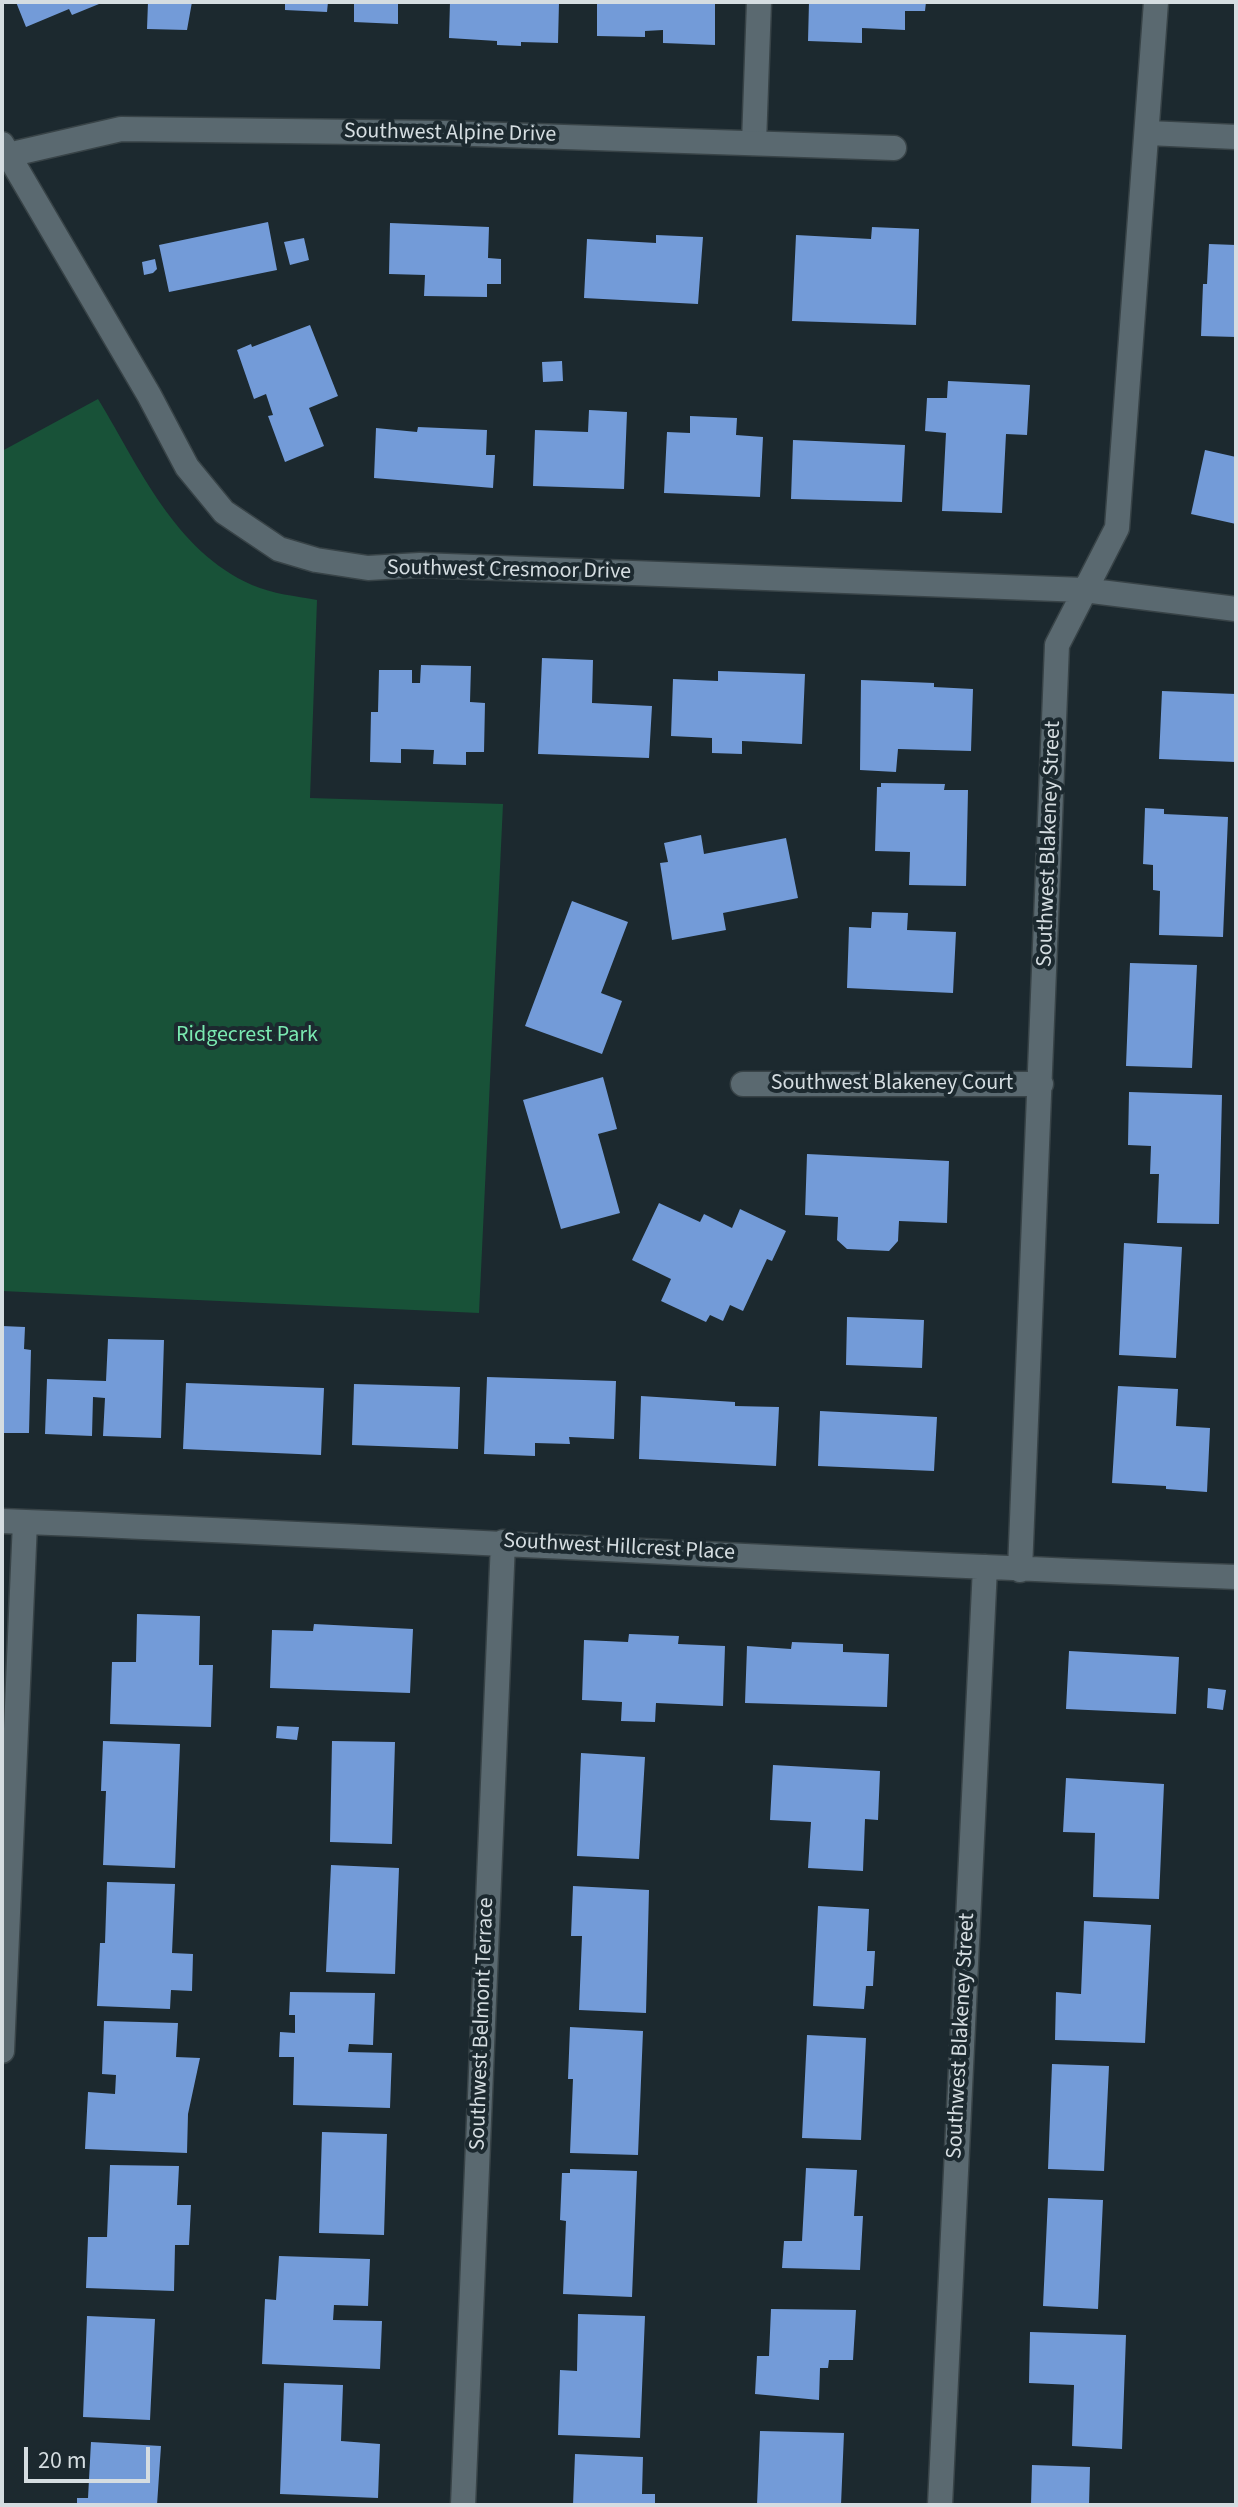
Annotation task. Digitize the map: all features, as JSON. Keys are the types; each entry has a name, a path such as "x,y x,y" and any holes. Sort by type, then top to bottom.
{"street":[{"path":"754,143 759,2"},
{"name":"Southwest Blakeney Street","path":"1020,1570 1057,645 1117,528 1156,2"},
{"name":"Southwest Alpine Drive","path":"5,150 121,129 444,133 894,148"},
{"path":"1148,133 1236,137"},
{"name":"Southwest Cresmoor Drive","path":"5,150 149,395 187,467 224,512 279,549 316,560 368,568 420,565 1084,590 1236,609"},
{"name":"Southwest Blakeney Court","path":"743,1084 1041,1084"},
{"path":"2,2051 13,1522"},
{"name":"Southwest Hillcrest Place","path":"13,1522 503,1542 1020,1570 1236,1577"},
{"name":"Southwest Belmont Terrace","path":"463,2505 503,1542"},
{"name":"Southwest Blakeney Street","path":"940,2505 985,1567"}],"green space":[{"name":"Ridgecrest Park","path":"98,399 162,505 201,551 225,570 252,585 317,600 310,798 503,804 479,1313 2,1291 2,451"}],"building":[{"path":"16,2 99,4 72,15 69,9 26,27"},
{"path":"148,2 192,2 187,30 147,29"},
{"path":"285,2 328,2 327,12 285,10"},
{"path":"354,2 398,2 398,24 354,22"},
{"path":"450,2 559,2 558,43 497,45 497,41 449,38"},
{"path":"597,2 715,2 715,45 663,43 663,30 645,31 645,37 597,36"},
{"path":"809,2 926,2 925,11 905,11 905,30 862,28 862,43 808,41"},
{"path":"268,222 277,270 169,292 159,245"},
{"path":"390,223 489,227 488,258 501,259 501,284 487,284 487,297 424,296 425,275 389,274"},
{"path":"872,227 919,229 916,325 792,321 796,235 871,239"},
{"path":"656,235 703,237 698,304 584,298 587,239 656,243"},
{"path":"304,238 309,260 290,265 284,242"},
{"path":"1209,244 1236,245 1236,337 1201,336 1203,284 1207,284"},
{"path":"155,259 157,269 144,275 142,262"},
{"path":"310,325 338,396 309,408 324,446 285,462 268,416 273,415 266,394 254,399 237,350"},
{"path":"562,361 563,381 543,382 542,362"},
{"path":"948,381 1030,385 1027,435 1006,434 1002,513 942,511 946,433 925,431 927,398 947,398"},
{"path":"589,410 627,412 624,489 533,486 535,430 588,432"},
{"path":"690,416 737,418 736,435 763,437 760,497 664,493 667,432 690,433"},
{"path":"418,427 487,430 486,455 495,455 493,488 374,478 376,428 417,432"},
{"path":"793,440 905,445 902,502 791,499"},
{"path":"1205,450 1236,457 1236,524 1191,514"},
{"path":"542,658 593,660 592,703 652,706 649,758 538,754"},
{"path":"421,665 471,666 470,702 485,703 484,752 466,752 466,765 433,764 434,750 401,749 401,763 370,762 371,712 378,712 379,670 412,670 412,683 420,683"},
{"path":"718,671 805,674 802,744 742,741 742,754 712,753 712,738 671,736 673,679 718,681"},
{"path":"861,680 934,683 934,687 973,689 971,751 898,749 896,772 860,770"},
{"path":"1162,691 1236,694 1236,762 1159,759"},
{"path":"881,783 945,784 944,790 968,790 966,886 909,885 910,852 875,851 877,787 881,787"},
{"path":"1145,808 1164,809 1164,814 1228,817 1223,937 1159,935 1160,891 1153,890 1153,865 1143,864"},
{"path":"701,835 704,854 786,838 798,898 723,913 726,930 672,940 660,863 668,862 664,843"},
{"path":"572,901 628,922 601,993 622,1001 602,1054 525,1026"},
{"path":"872,912 908,913 907,930 956,932 953,993 847,988 849,927 871,928"},
{"path":"1130,963 1197,965 1192,1068 1126,1066"},
{"path":"603,1077 617,1129 598,1134 620,1213 561,1229 523,1100"},
{"path":"1129,1092 1222,1095 1219,1224 1157,1223 1159,1174 1150,1174 1151,1146 1128,1145"},
{"path":"807,1154 949,1161 947,1223 899,1221 898,1241 889,1251 847,1249 837,1240 838,1217 805,1215"},
{"path":"659,1203 700,1222 704,1214 732,1228 740,1209 786,1231 772,1261 767,1259 743,1311 730,1305 723,1321 710,1315 706,1322 661,1301 671,1279 632,1260"},
{"path":"1124,1243 1182,1247 1176,1358 1119,1355"},
{"path":"847,1317 924,1320 922,1368 846,1365"},
{"path":"2,1326 25,1327 24,1349 31,1350 29,1433 2,1433"},
{"path":"108,1339 164,1340 161,1438 103,1436 105,1398 93,1397 92,1436 45,1434 47,1379 106,1381"},
{"path":"487,1377 616,1381 614,1439 569,1437 570,1444 535,1443 535,1456 484,1454"},
{"path":"186,1383 324,1388 321,1455 183,1449"},
{"path":"354,1384 460,1387 458,1449 352,1445"},
{"path":"1118,1386 1178,1389 1176,1426 1210,1428 1207,1492 1112,1483"},
{"path":"641,1396 735,1402 735,1406 779,1407 776,1466 639,1459"},
{"path":"820,1411 937,1417 934,1471 818,1466"},
{"path":"137,1614 200,1616 199,1665 213,1665 211,1727 110,1724 112,1662 136,1662"},
{"path":"314,1624 413,1629 410,1693 270,1688 272,1630 313,1631"},
{"path":"629,1634 679,1636 678,1644 725,1646 723,1706 656,1703 655,1722 621,1721 622,1702 582,1700 584,1640 628,1642"},
{"path":"792,1642 843,1644 843,1652 889,1654 887,1707 745,1703 747,1646 791,1649"},
{"path":"1069,1651 1179,1657 1176,1714 1066,1709"},
{"path":"1208,1688 1226,1690 1223,1710 1207,1708"},
{"path":"277,1726 299,1727 297,1740 276,1738"},
{"path":"103,1741 180,1744 175,1868 103,1865 106,1791 101,1791"},
{"path":"332,1741 395,1742 392,1844 330,1842"},
{"path":"581,1753 645,1757 639,1859 577,1856"},
{"path":"773,1765 880,1771 878,1820 865,1819 863,1871 808,1868 811,1822 770,1820"},
{"path":"1066,1778 1164,1784 1159,1899 1093,1897 1095,1833 1063,1832"},
{"path":"331,1865 399,1868 395,1974 326,1972"},
{"path":"107,1882 175,1884 172,1953 193,1954 192,1991 171,1990 170,2009 97,2006 100,1943 105,1943"},
{"path":"573,1886 649,1890 646,2013 579,2010 582,1936 571,1936"},
{"path":"818,1906 869,1909 867,1951 875,1951 873,1986 866,1986 864,2009 813,2006"},
{"path":"1084,1921 1151,1925 1145,2043 1055,2040 1056,1992 1081,1994"},
{"path":"290,1992 375,1993 373,2045 349,2044 348,2052 392,2053 390,2108 293,2105 294,2057 279,2057 280,2032 295,2033 295,2015 289,2015"},
{"path":"104,2021 178,2023 176,2057 200,2058 188,2114 187,2153 85,2149 88,2092 115,2094 116,2075 102,2074"},
{"path":"570,2027 643,2031 638,2155 570,2153 573,2079 568,2079"},
{"path":"807,2035 866,2038 861,2140 802,2138"},
{"path":"1052,2064 1109,2066 1104,2171 1048,2169"},
{"path":"322,2132 387,2134 384,2235 319,2233"},
{"path":"110,2165 179,2166 177,2205 191,2205 189,2245 175,2245 174,2291 86,2288 88,2237 107,2237"},
{"path":"806,2168 857,2170 854,2216 863,2216 860,2270 782,2268 784,2241 802,2241"},
{"path":"570,2169 637,2171 632,2297 563,2294 566,2221 560,2220 562,2173 570,2173"},
{"path":"1048,2198 1103,2200 1098,2309 1043,2306"},
{"path":"279,2256 370,2259 368,2306 334,2305 333,2320 382,2321 380,2369 262,2364 265,2299 276,2300"},
{"path":"771,2309 856,2310 853,2360 829,2360 828,2368 820,2368 819,2400 755,2394 757,2356 769,2356"},
{"path":"578,2314 645,2316 640,2438 558,2435 560,2370 577,2371"},
{"path":"87,2316 155,2319 150,2420 83,2417"},
{"path":"1030,2332 1126,2335 1122,2449 1072,2446 1074,2385 1029,2383"},
{"path":"284,2383 343,2385 341,2441 380,2444 378,2498 280,2494"},
{"path":"760,2431 844,2433 841,2505 757,2505"},
{"path":"91,2442 161,2446 157,2505 77,2505 77,2498 88,2498"},
{"path":"575,2454 643,2457 642,2494 655,2494 655,2505 573,2505"},
{"path":"1032,2465 1090,2467 1089,2505 1031,2505"}]}
